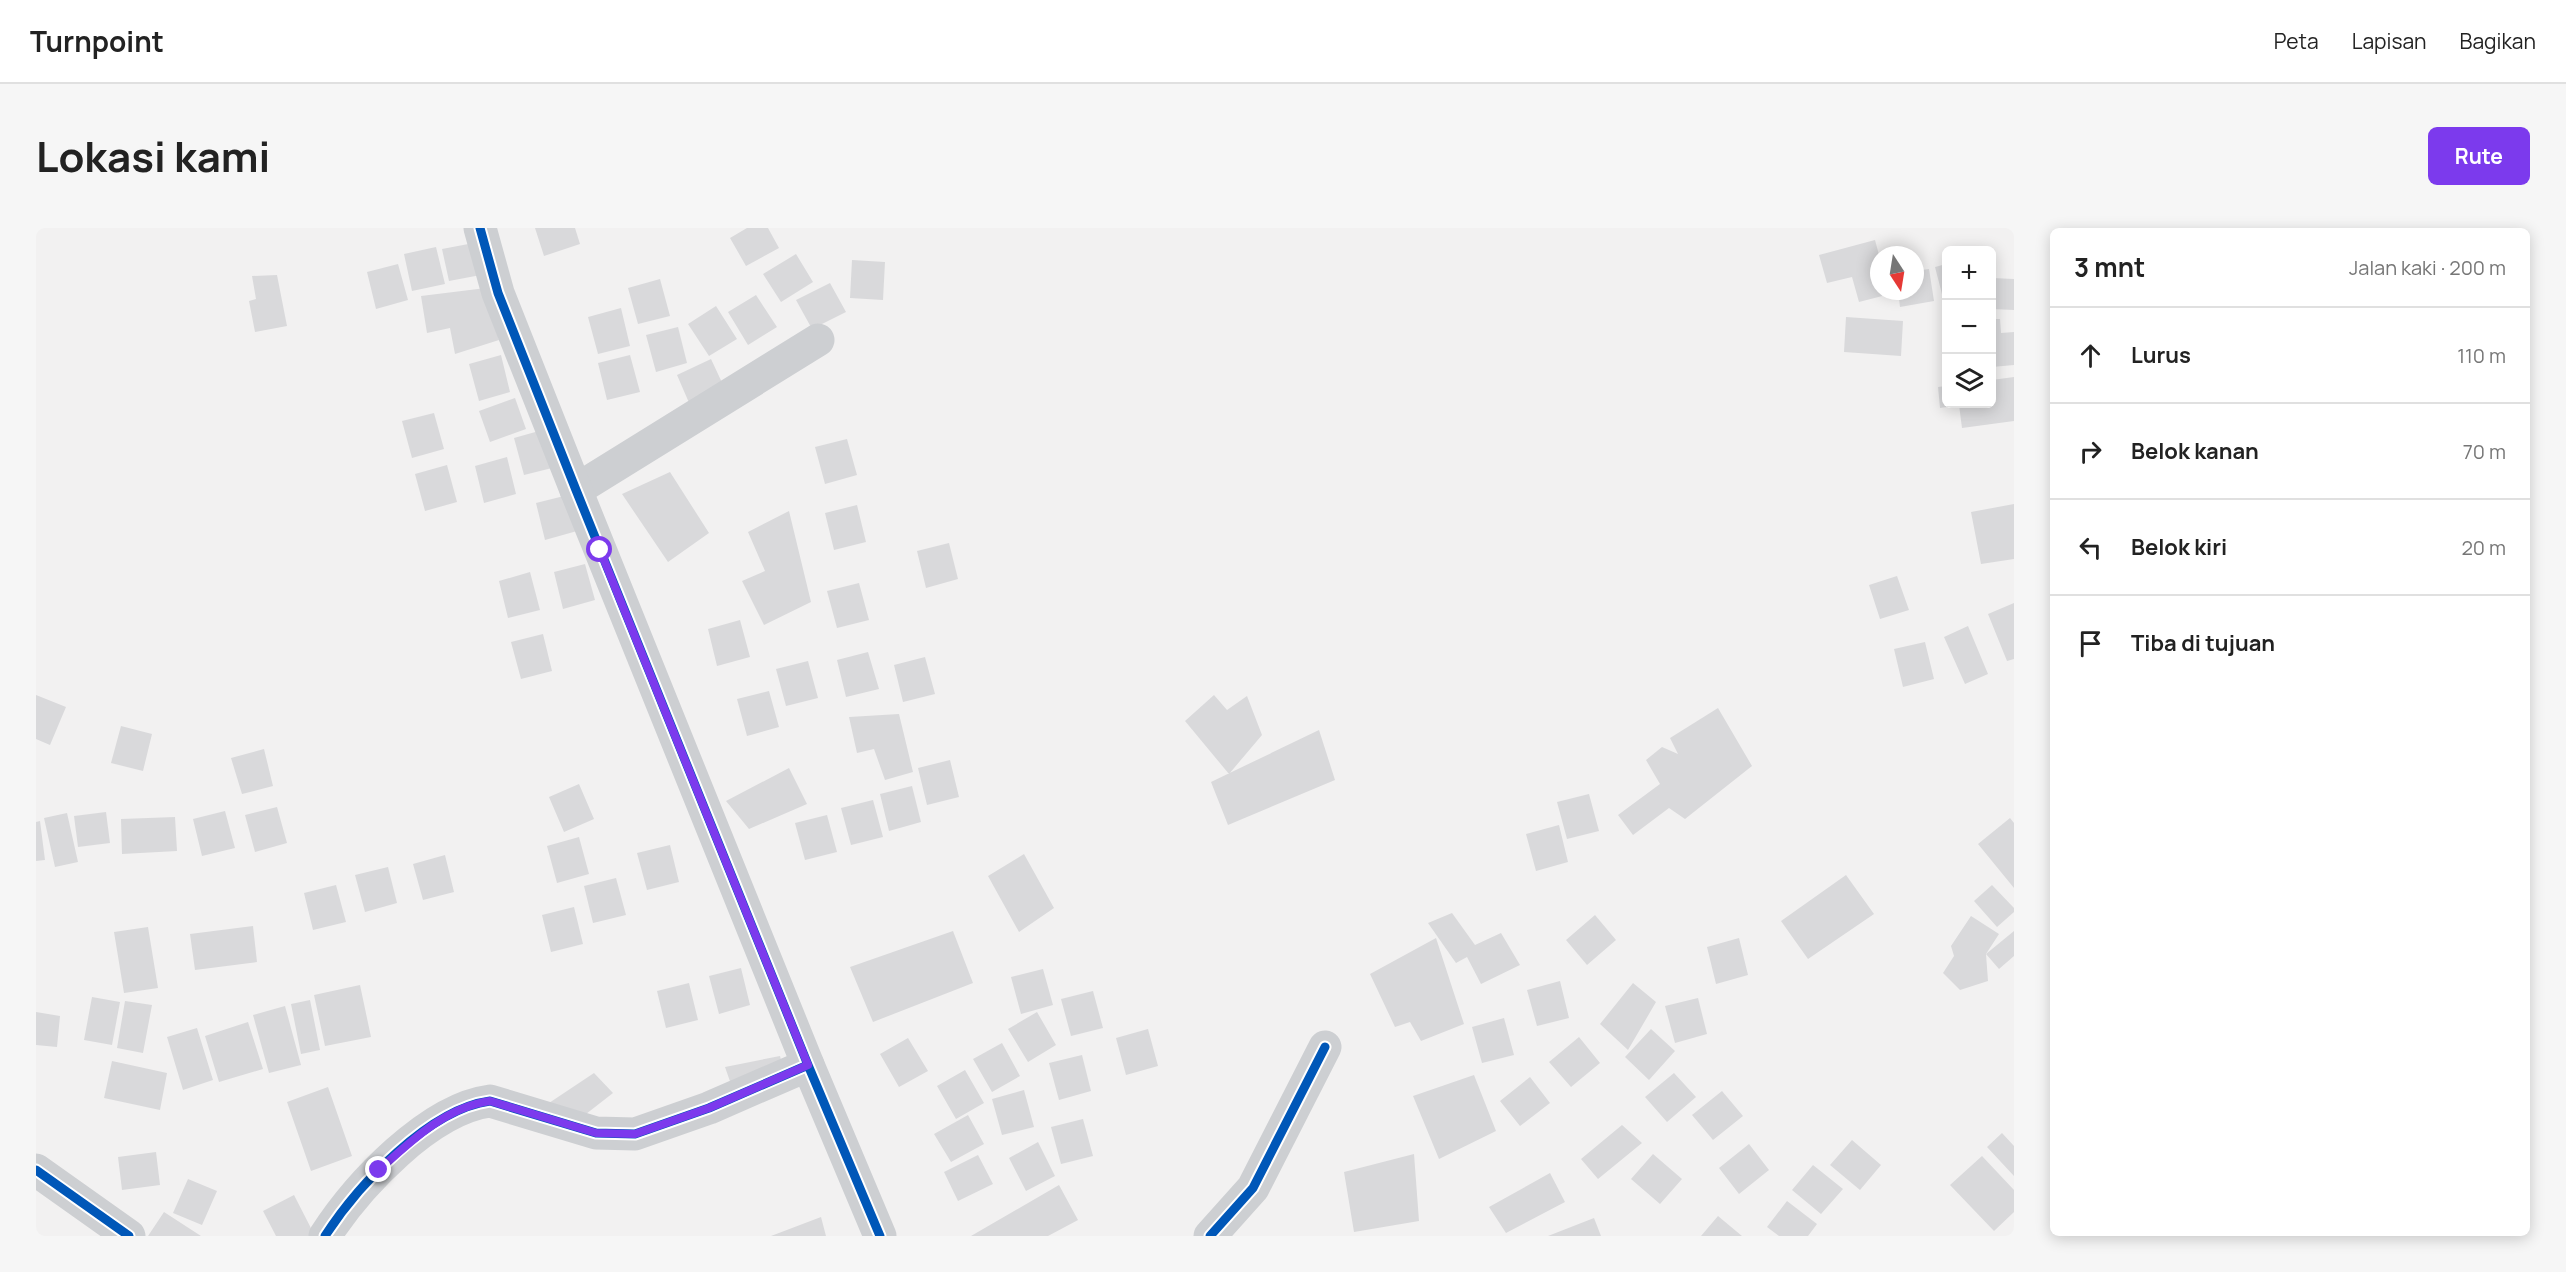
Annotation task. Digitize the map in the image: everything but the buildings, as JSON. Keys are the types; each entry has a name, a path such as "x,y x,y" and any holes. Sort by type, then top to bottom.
{"street":[{"path":"480,228 498,293 576,490 808,1065 880,1236"},
{"path":"576,490 818,340"},
{"path":"1216,1230 1253,1188 1325,1047"},
{"path":"325,1236 342,1210 410,1142 458,1109 490,1101 596,1133 635,1134 709,1108 808,1065"},
{"path":"36,1170 129,1236"}],"cycle path":[{"path":"480,228 498,293 576,490 808,1065 880,1236"},
{"path":"1210,1236 1253,1188 1325,1047"},
{"path":"325,1236 356,1195 397,1152 443,1118 467,1107 490,1101 596,1133 635,1134 709,1108 808,1065"},
{"path":"36,1170 129,1236"}],"route":[{"path":"379,1170 410,1142 458,1109 475,1103 490,1101 596,1133 635,1134 709,1108 808,1065 600,550"}]}
